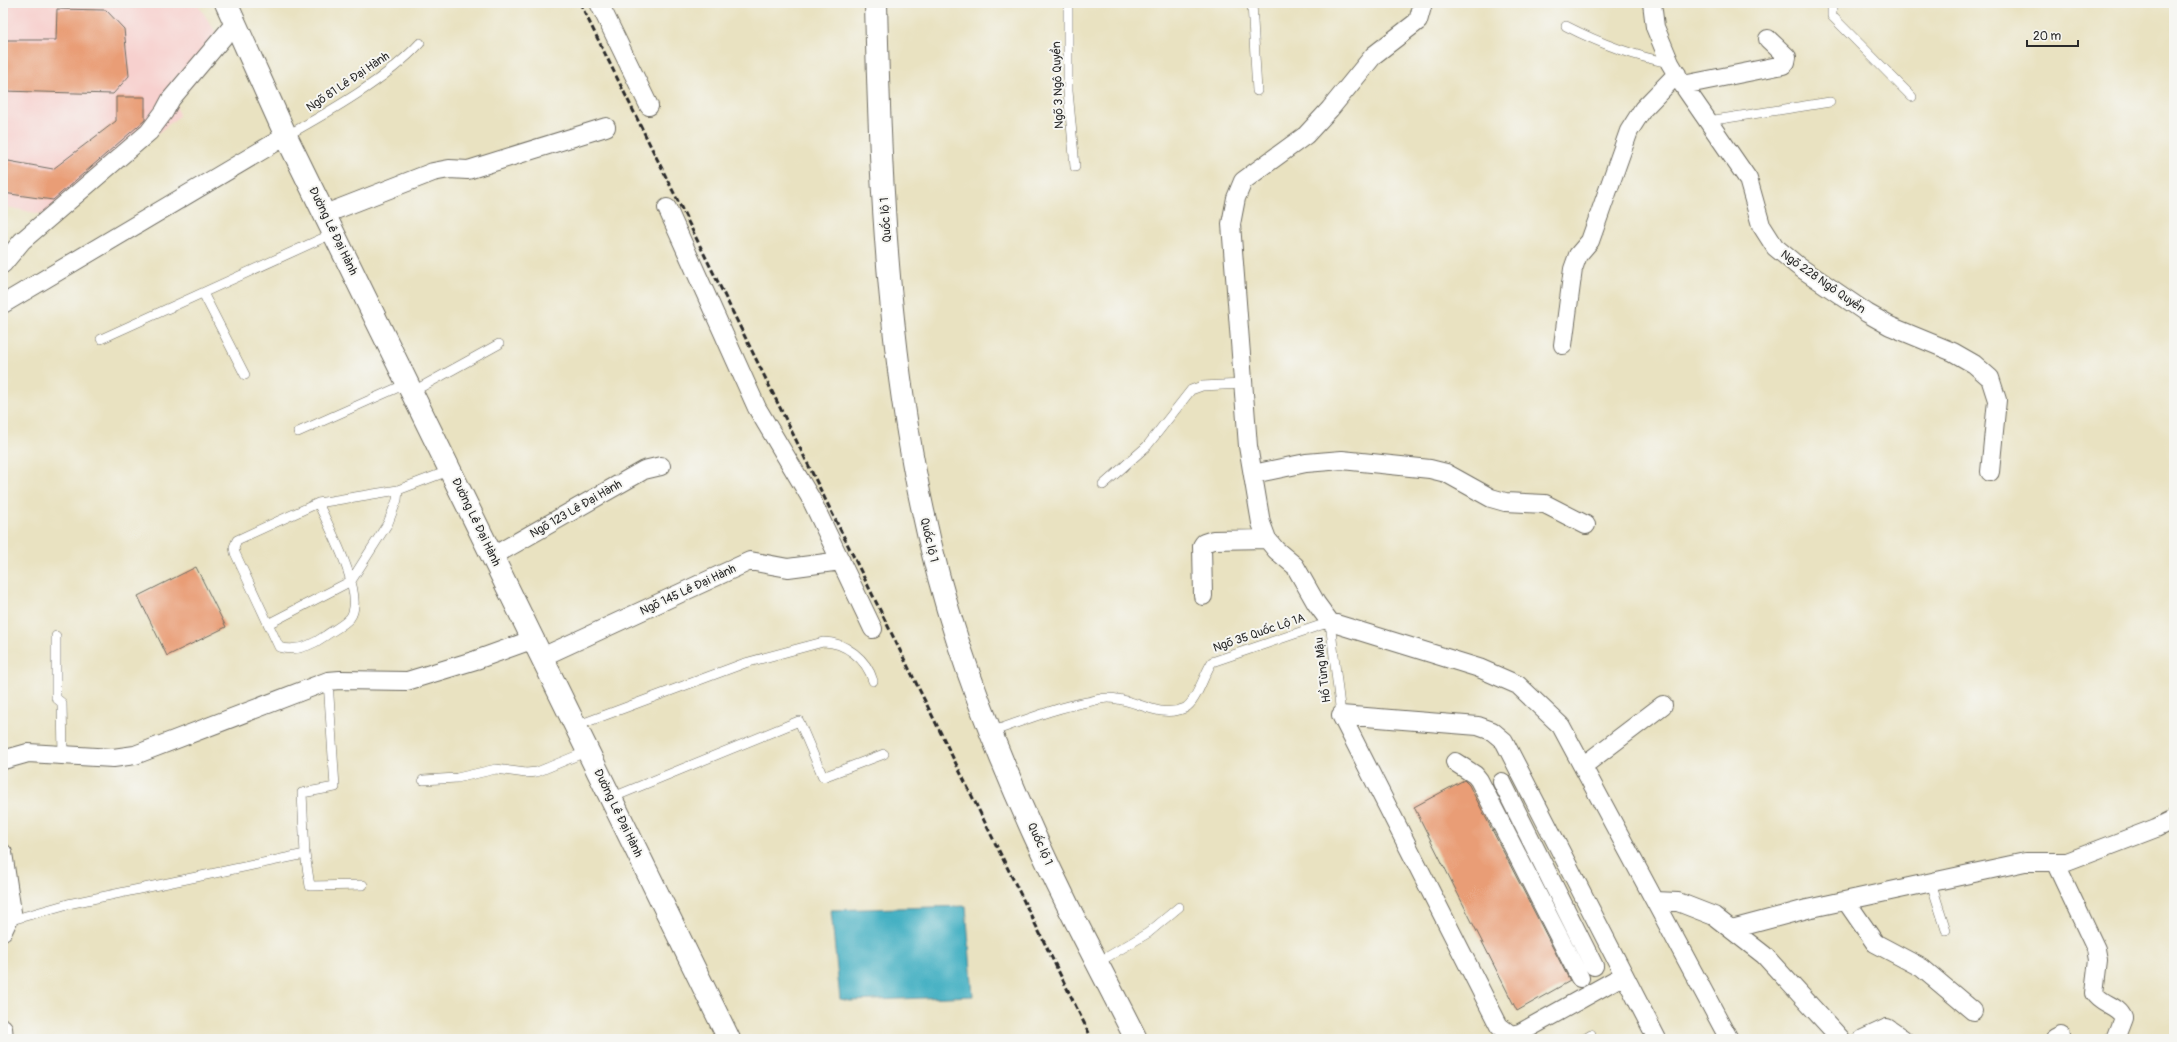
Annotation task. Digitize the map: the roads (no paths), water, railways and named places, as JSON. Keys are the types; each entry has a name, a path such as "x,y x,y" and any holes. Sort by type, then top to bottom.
{"main road":[{"name":"Đường Lê Đại Hành","path":"226,3 286,136 729,1039"},
{"name":"Quốc lộ 1","path":"876,3 878,78 890,277 898,374 915,477 936,570 958,644 991,732 1068,906 1136,1039"}],"street":[{"path":"599,3 649,106"},
{"path":"1423,3 1418,21 1374,55 1330,109 1306,135 1243,181 1236,198 1231,224 1243,384 1248,446 1261,523 1267,539 1276,550 1295,566 1316,603 1330,622 1479,668 1518,685 1561,726 1729,1039"},
{"name":"Ngõ 228 Ngô Quyền","path":"1652,3 1655,27 1676,74 1748,179 1761,225 1775,247 1798,266 1866,313 1890,326 1953,352 1974,364 1990,378 1997,400 1990,472"},
{"path":"3,264 22,241 149,132 164,112 171,99 235,23"},
{"path":"1563,345 1573,269 1578,255 1590,241 1629,131 1643,109 1676,74 1783,65 1786,62 1787,57 1768,39"},
{"path":"329,223 433,172 449,169 468,170 606,127"},
{"path":"3,304 286,136"},
{"path":"667,208 758,408 810,497 873,629"},
{"path":"1253,474 1306,463 1342,460 1430,469 1446,472 1491,498 1505,502 1545,504 1586,525"},
{"name":"Ngõ 123 Lê Đại Hành","path":"493,556 644,470 661,466"},
{"path":"1203,596 1202,546 1204,543 1213,540 1267,539"},
{"name":"Ngõ 145 Lê Đại Hành","path":"3,760 28,753 114,758 135,755 328,681 407,681 476,660 538,648 750,561 788,568 841,561"},
{"path":"1583,766 1663,705"},
{"path":"1341,715 1478,726 1492,731 1504,741 1658,1039"},
{"path":"1341,715 1499,1026 1511,1035 1520,1033 1624,975"},
{"path":"1455,762 1474,775 1483,789 1551,922 1587,972 1567,914 1502,782"},
{"path":"1483,789 1521,774"},
{"path":"1732,929 1846,901 2025,862 2067,862 2080,859 2156,828 2174,818"},
{"path":"1506,835 1524,826"},
{"path":"3,853 12,912 5,926"},
{"path":"1528,879 1565,860"},
{"path":"2055,862 2096,948 2098,960 2094,992 2104,1002 2116,1008 2123,1018 2115,1039"},
{"path":"1655,901 1678,902 1714,916 1732,929 1764,955 1841,1039"},
{"path":"1846,901 1875,943 1922,968 1973,1011"},
{"path":"1551,922 1588,904"},
{"path":"3,1028 4,1039"},
{"path":"1863,1039 1887,1028 1903,1039"}],"lane":[{"name":"Ngõ 3 Ngô Quyền","path":"1068,3 1068,91 1075,167"},
{"path":"1252,3 1256,91"},
{"path":"1832,3 1832,16 1912,97"},
{"path":"1566,26 1586,37 1676,74"},
{"name":"Ngõ 81 Lê Đại Hành","path":"286,136 319,118 372,82 412,52 420,42"},
{"path":"1708,121 1830,102"},
{"path":"101,339 203,292 329,223"},
{"path":"203,292 245,375"},
{"path":"298,432 410,388 499,344"},
{"path":"1103,485 1147,446 1191,390 1202,386 1243,384"},
{"path":"318,503 351,581 354,596 350,618 320,639 301,648 288,650 279,647 268,624 234,546 238,540 318,503 398,490 451,470"},
{"path":"268,624 351,581 388,523 397,500 398,490"},
{"name":"Ngõ 35 Quốc Lộ 1A","path":"991,732 1070,706 1107,698 1131,701 1153,711 1161,712 1184,708 1192,704 1205,672 1212,662 1330,622"},
{"name":"Hồ Tùng Mậu","path":"1330,622 1341,715"},
{"path":"56,636 56,698 62,703 63,754"},
{"path":"576,726 745,663 823,642 836,642 854,653 870,670 873,680"},
{"path":"328,681 335,787 302,794 305,854 310,886 363,885"},
{"path":"611,798 799,721 823,777 884,754"},
{"path":"423,780 457,778 496,768 526,773 537,772 588,751"},
{"path":"5,926 68,904 305,854"},
{"path":"1931,883 1946,930"},
{"path":"1097,963 1148,933 1179,907"},
{"path":"1583,1039 1592,1034"}],"water":[{"path":"966,906 973,996 850,1001 840,999 831,910"}],"railway":[{"path":"580,3 1092,1039"}]}
